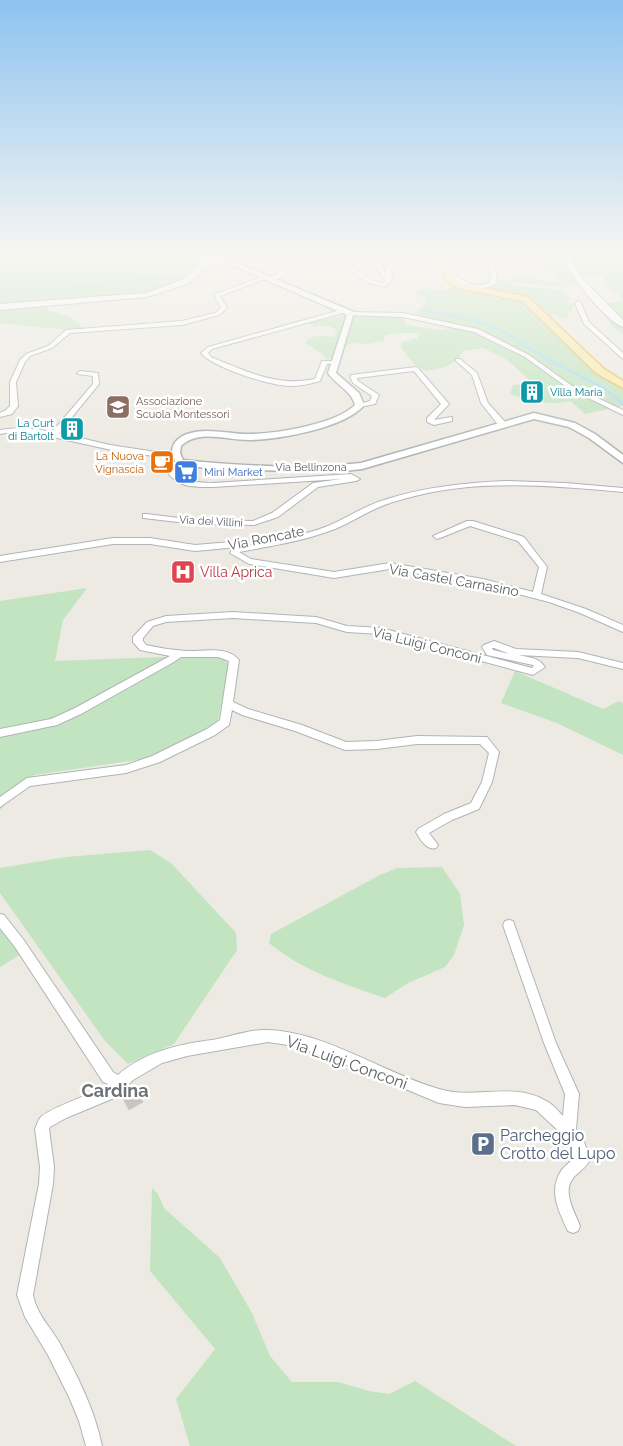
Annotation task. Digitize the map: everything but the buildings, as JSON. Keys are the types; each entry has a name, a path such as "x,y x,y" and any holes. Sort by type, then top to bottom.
{"main road":[{"path":"546,320 600,372 623,385"}],"street":[{"path":"0,416 14,406 13,382 22,361 28,355 50,346 68,331 182,323 192,320"},
{"path":"315,320 210,348 204,353 209,358 281,384 308,383 318,380 324,362 334,362"},
{"path":"345,320 332,374 335,379 355,394 360,405"},
{"path":"430,320 476,330 527,356 570,387 623,413"},
{"path":"585,320 623,358"},
{"path":"458,360 475,374 485,403 502,424"},
{"path":"360,405 373,403 376,395 355,382 354,376 416,369 445,404 430,420 434,422 449,419"},
{"path":"55,433 96,384 96,374 80,373"},
{"path":"178,459 174,452 177,444 191,436 266,435 345,416 358,410 360,405"},
{"name":"Via Bellinzona","path":"178,459 192,465 334,469 362,466 534,416 564,421 584,430 623,460"},
{"path":"0,432 29,430 55,433 111,448 178,459"},
{"name":"Via dei Villini","path":"146,516 196,522 254,522 274,515 316,485 356,479 351,476 213,485 192,484 180,482 172,476 170,470 178,459"},
{"name":"Via Roncate","path":"0,559 113,541 150,540 195,548 247,543 296,534 330,523 384,499 433,487 534,480 562,480 586,486"},
{"name":"Via Castel Carnasino","path":"623,490 539,484 436,490 388,501 332,526 298,538 234,553 249,561 334,575 390,566 483,582 583,611 623,629"},
{"path":"437,536 470,523 521,539 543,567 536,596"},
{"name":"Via Luigi Conconi","path":"0,803 27,782 126,769 156,759 211,732 225,722 234,660 229,656 178,654 143,648 138,642 138,636 150,624 166,620 233,615 316,620 347,629 380,630 531,672 539,670 538,663 490,653 487,651 487,646 494,644 515,652 578,655 623,666"},
{"path":"0,734 52,722 78,712 169,661 178,654"},
{"path":"227,703 245,712 298,728 345,746 377,745 417,740 483,740 494,752 487,782 474,806 448,817 422,832 432,845"},
{"path":"0,919 19,943 108,1077 119,1083"},
{"path":"509,925 550,1043 572,1094 570,1130 580,1146 583,1159 575,1170 567,1175 563,1184 565,1211 573,1226"},
{"name":"Via Luigi Conconi","path":"94,1446 87,1418 50,1342 34,1315 26,1306 25,1294 46,1184 47,1167 42,1128 45,1122 61,1113 109,1094 126,1076 173,1052 265,1036 286,1038 313,1047 440,1096 462,1101 515,1097 540,1105 570,1130"}],"green space":[{"path":"0,320 75,320 83,328 67,330 0,323"},
{"path":"320,320 404,320 406,325 440,330 454,327 452,324 439,320 553,320 596,364 623,382 623,406 585,414 570,401 556,403 540,402 510,394 513,385 533,383 506,359 483,348 463,351 452,364 443,368 426,371 414,364 401,348 402,342 417,338 420,333 397,333 384,336 384,341 366,344 351,343 328,360 305,343 314,336 334,337 337,329 327,326 313,327 308,323"},
{"path":"608,320 623,320 623,334 613,328"},
{"path":"87,588 63,620 55,661 218,655 230,665 217,724 151,758 34,775 0,810 0,601"},
{"path":"515,671 603,709 619,701 623,703 623,755 557,723 501,703"},
{"path":"150,850 171,863 236,933 237,950 174,1044 128,1064 105,1041 0,893 0,868 66,857"},
{"path":"442,867 460,894 464,925 454,955 445,967 408,983 385,998 339,982 310,969 269,943 271,934 380,875 397,868"},
{"path":"0,919 21,954 0,967"},
{"path":"152,1188 158,1194 164,1208 220,1258 252,1313 270,1356 292,1382 338,1382 369,1391 389,1394 415,1381 516,1446 190,1446 176,1399 215,1349 150,1271"}],"waterway":[{"path":"476,320 501,330 542,356 605,389 623,404"}],"place":[{"name":"Villa Maria","path":"532,392"},
{"name":"Associazione Scuola Montessori","path":"118,407"},
{"name":"La Curt di Bartolt","path":"72,429"},
{"name":"La Nuova Vignascia","path":"162,462"},
{"name":"Mini Market","path":"186,472"},
{"name":"Villa Aprica","path":"183,572"},
{"name":"Parcheggio Crotto del Lupo","path":"483,1144"}],"district":[{"name":"Cardina","path":"115,1091"}]}
